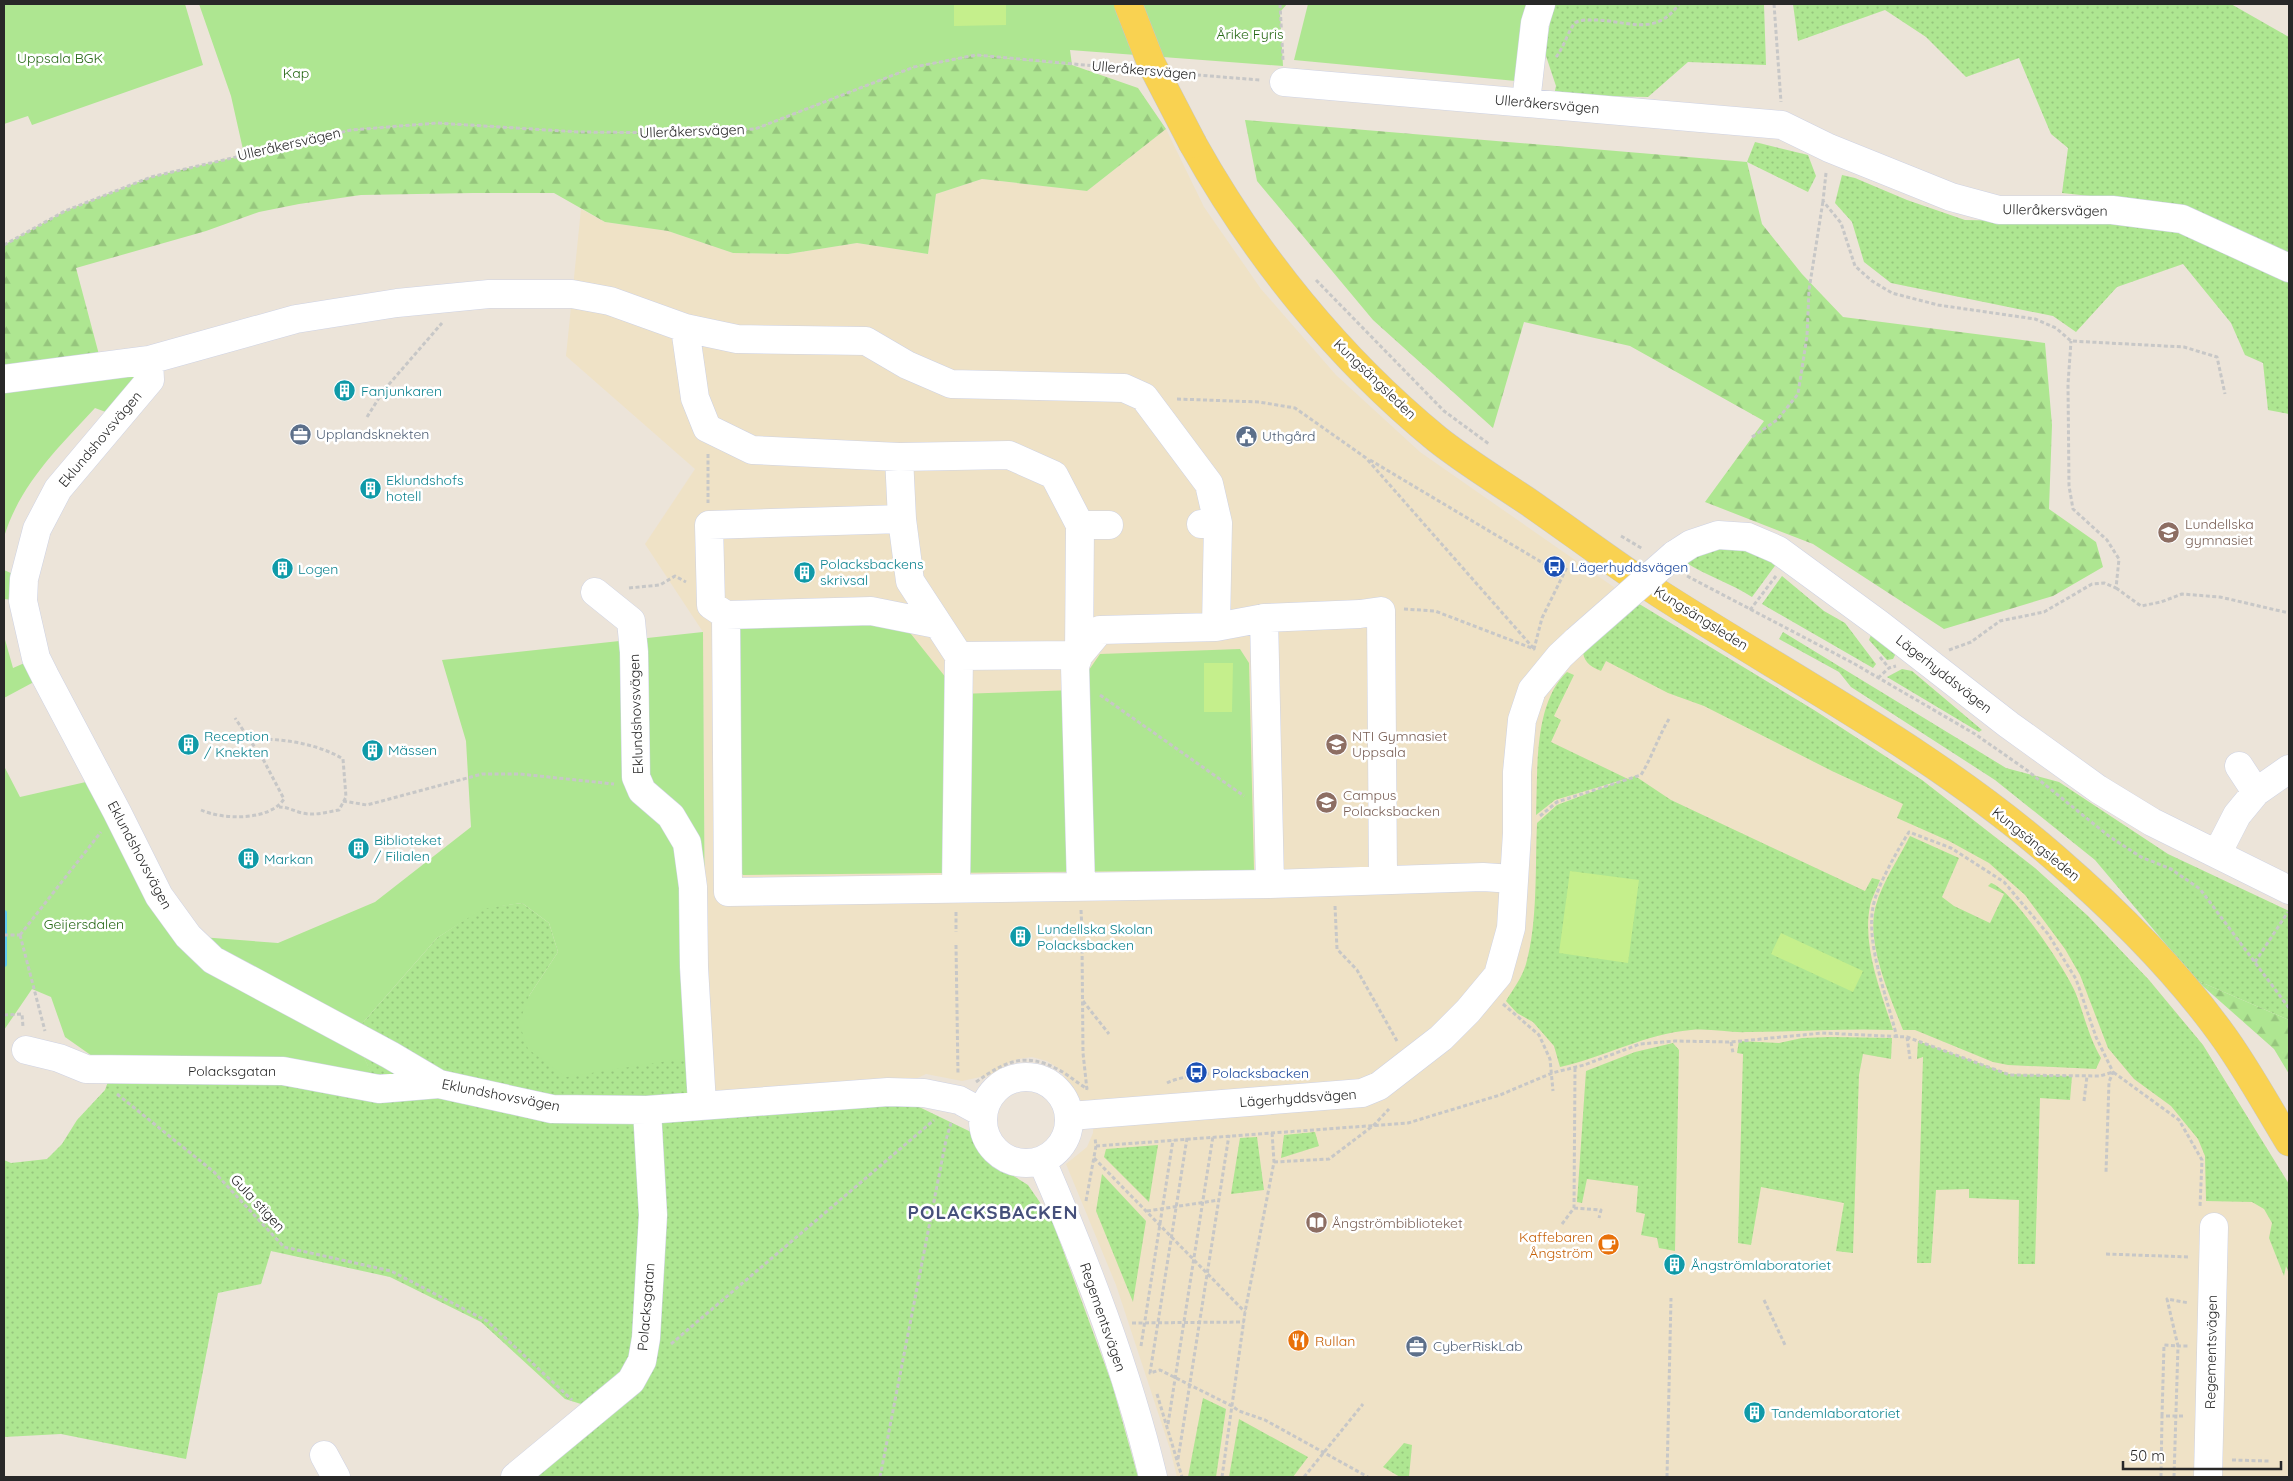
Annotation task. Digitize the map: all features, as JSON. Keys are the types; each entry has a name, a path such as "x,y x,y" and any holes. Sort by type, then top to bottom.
{"main road":[{"name":"Kungsängsleden","path":"1128,4 1151,63 1222,195 1280,276 1354,363 1431,433 1660,594 1833,698 1940,768 2053,856 2106,904 2173,975 2221,1033 2289,1142"}],"street":[{"path":"1526,102 1536,23 1541,4"},
{"name":"Ulleråkersvägen","path":"1284,82 1782,125 1829,148 1951,197 2000,210 2112,210 2182,219 2289,268"},
{"path":"4,379 149,360 296,319 397,303 489,294 572,294 610,301 685,328 737,338 866,341 907,366 950,384 1124,388 1144,397 1209,484 1216,628"},
{"path":"685,328 695,398 707,428 752,450 899,457 1009,455 1054,475 1080,526 1079,655 1075,666 1081,886"},
{"name":"Eklundshovsvägen","path":"149,360 150,380 58,488 37,528 24,579 23,602 36,658 159,896 188,936 213,960 390,1055 439,1084 552,1108 647,1110 702,1104 888,1092 924,1093 959,1100 984,1113"},
{"path":"899,457 902,519 910,581 936,624 959,656 956,888"},
{"path":"902,519 709,525 718,608 728,892 1270,884 1482,877 1513,878"},
{"path":"1080,526 1109,525"},
{"name":"Lägerhyddsvägen","path":"1086,1102 1362,1094 1379,1086 1410,1064 1468,1012 1498,975 1511,928 1522,720 1543,657 1576,641 1668,560 1691,544 1718,535 1748,537 1778,550 1925,659 2009,725 2098,789 2152,822 2289,890"},
{"name":"Eklundshovsvägen","path":"595,592 631,621 634,652 636,777 642,791 671,816 687,843 693,887 694,967 702,1104"},
{"path":"718,608 871,611 936,624"},
{"path":"959,656 1079,655 1100,630 1216,628 1264,618 1360,614 1381,610 1383,880"},
{"path":"1264,618 1270,884"},
{"path":"2239,766 2256,792"},
{"path":"2217,854 2237,815 2256,792 2289,769"},
{"name":"Polacksgatan","path":"36,1042 59,1058 86,1069 283,1071 378,1089 439,1084"},
{"path":"1030,1076 1044,1079 1056,1088 1066,1101 1086,1102 1063,1144 1042,1161 1025,1163 1010,1160 997,1152 990,1143 984,1129 984,1113 992,1093 1003,1083 1015,1078 1030,1076"},
{"name":"Polacksgatan","path":"515,1477 631,1381 642,1361 645,1345 653,1215 647,1110"},
{"name":"Regementsvägen","path":"1042,1161 1092,1282 1146,1446 1153,1477"},
{"name":"Regementsvägen","path":"2207,1222 2208,1477"}],"path":[{"path":"1280,4 1284,82"},
{"path":"1554,61 1564,47 1575,24 1583,20 1642,26 1655,25 1679,4"},
{"path":"1774,4 1782,125"},
{"name":"Ulleråkersvägen","path":"4,245 65,211 151,177 351,130 437,123 579,132 683,133 755,129 914,67 976,55 1129,70"},
{"name":"Ulleråkersvägen","path":"1176,73 1284,82"},
{"path":"1752,437 1776,420 1798,394 1807,336 1809,290 1829,148"},
{"path":"1823,201 1841,222 1855,266 1872,281 1892,293 1938,305 2035,318 2056,328 2071,341 2184,347 2217,357 2225,394"},
{"path":"1315,278 1444,411 1491,446"},
{"path":"367,416 384,390 462,297"},
{"path":"2071,341 2068,384 2069,486 2073,509 2107,540 2119,559 2116,588"},
{"path":"1144,397 1222,402 1259,402 1295,408 1366,458 1563,576"},
{"path":"1366,458 1543,657"},
{"path":"708,463 708,496"},
{"path":"1617,533 1668,560 1738,604 1878,678 1975,734 2028,771 2110,836 2141,857 2171,869 2200,889 2289,1008"},
{"path":"1543,657 1542,618 1567,567"},
{"path":"1750,610 1780,572"},
{"path":"595,592 660,585 675,576 718,608"},
{"path":"1878,678 1889,668 1925,659 1971,642 2000,621 2044,612 2092,584 2104,583 2116,588 2142,606 2161,602 2182,594 2220,597 2289,613"},
{"path":"1381,610 1408,608 1435,611 1543,657"},
{"path":"1783,632 1790,631"},
{"path":"1076,690 1095,691 1268,813"},
{"path":"201,810 212,815 238,816 268,813 279,807 284,799 235,718"},
{"path":"1533,820 1557,802 1641,775 1650,760 1657,739 1669,719"},
{"path":"249,739 270,738 322,749 343,759 346,786 343,802 339,810 320,814 304,813 279,807"},
{"path":"343,802 367,805 482,774 520,774 585,780 615,784 642,791"},
{"path":"36,1042 20,935 117,812"},
{"path":"1898,1038 1878,968 1872,934 1873,907 1893,858 1909,832 1951,848 2004,882 2048,934 2076,979 2096,1038 2113,1072 2179,1120 2202,1160 2207,1222"},
{"path":"1323,882 1335,897 1337,949 1357,970 1410,1064"},
{"path":"2255,962 2289,911"},
{"path":"4,935 20,935"},
{"path":"1082,943 1083,1053 1086,1102 1096,1146 1086,1200 1089,1209"},
{"path":"880,1477 946,1140 959,1100 956,945"},
{"path":"1083,1000 1109,1034"},
{"path":"1501,1002 1539,1035 1550,1059 1553,1091"},
{"path":"4,1015 15,1014"},
{"path":"1096,1146 1408,1123 1500,1094 1552,1072 1575,1068 1640,1044 1675,1041 1731,1042 1822,1033 1907,1037 2010,1075 2100,1076 2113,1072"},
{"path":"1907,1037 1910,1059"},
{"path":"1731,1042 1733,1053"},
{"path":"668,1352 671,1343 959,1100 974,1084 998,1067 1008,1062 1022,1060 1038,1062 1059,1070 1086,1102"},
{"path":"1562,1224 1574,1208 1575,1068"},
{"path":"1160,1087 1181,1078 1259,1071 1288,1075"},
{"path":"2106,1172 2109,1082 2113,1072"},
{"path":"2084,1100 2087,1076"},
{"name":"Gula stigen","path":"116,1093 214,1172 284,1247 391,1271 487,1321 568,1394 586,1418"},
{"path":"1274,1162 1329,1159 1374,1125 1393,1105"},
{"path":"1222,1477 1245,1312 1274,1162 1272,1132"},
{"path":"1178,1462 1229,1135"},
{"path":"1167,1427 1213,1136"},
{"path":"1150,1373 1187,1138"},
{"path":"1137,1340 1140,1349 1173,1140"},
{"path":"1094,1158 1245,1312"},
{"path":"1147,1212 1219,1200"},
{"path":"1574,1208 1601,1210 1599,1218"},
{"path":"2106,1254 2198,1257"},
{"path":"1667,1477 1671,1298"},
{"path":"2174,1477 2178,1346 2167,1299 2197,1304"},
{"path":"1764,1300 1785,1345"},
{"path":"1128,1314 1134,1332"},
{"path":"1131,1323 1244,1322"},
{"path":"2161,1477 2164,1345 2196,1346"},
{"path":"1146,1365 1153,1382"},
{"path":"1150,1373 1160,1370 1239,1411 1264,1420 1368,1477"},
{"path":"1156,1391 1182,1477"},
{"path":"1304,1477 1363,1404"},
{"path":"2162,1416 2189,1416"}],"shaded area":[{"name":"Campus Polacksbacken","path":"1166,129 1204,207 1261,289 1336,375 1420,452 1641,606 1814,710 1922,780 2035,868 2088,916 2149,980 2203,1045 2289,1184 2289,1477 1177,1477 1170,1449 1116,1285 1066,1164 1087,1147 1093,1133 1094,1119 1059,1069 1047,1061 1032,1057 1018,1059 1006,1064 994,1074 962,1081 926,1074 888,1092 702,1104 705,949 703,632 645,544 695,469 566,356 581,209 605,222 668,231 733,253 788,254 857,243 928,254 936,194 982,179 1087,191"}],"green space":[{"name":"Uppsala BGK","path":"4,4 185,4 203,65 32,125 28,116 4,124"},
{"name":"Kap","path":"199,4 1287,4 1280,12 1283,66 1070,50 1072,65 976,55 914,67 755,129 683,133 579,132 437,123 351,130 244,154 231,96"},
{"path":"954,4 1006,4 1006,25 954,26"},
{"path":"1308,4 1529,4 1516,81 1294,60"},
{"path":"1553,4 1764,4 1766,65 1688,62 1648,97 1554,95 1556,86 1545,53"},
{"path":"1793,4 2231,4 2289,37 2289,258 2184,206 2062,193 2068,148 2051,134 2019,58 1966,77 1926,37 1885,10 1798,41"},
{"path":"976,55 1072,65 1138,88 1166,129 1087,191 982,179 936,194 928,254 857,243 788,254 733,253 668,231 605,222 554,193 361,195 259,212 206,231 76,268 102,366 4,379 4,245 65,211 151,177 351,130 437,123 579,132 683,133 755,129 914,67"},
{"path":"1245,120 1747,162 1762,224 1802,274 1843,317 2045,343 2052,425 2049,509 2096,542 2103,567 2053,596 1944,629 1813,544 1705,502 1764,421 1630,346 1524,322 1493,428 1373,320 1257,181"},
{"path":"1755,142 1808,155 1816,176 1808,192 1747,162"},
{"path":"1842,175 1855,178 1907,200 1965,220 2131,223 2193,234 2289,283 2289,414 2268,410 2263,363 2245,355 2231,323 2183,264 2117,287 2076,332 2053,316 1891,283 1864,262 1852,222 1835,203"},
{"path":"149,360 119,417 95,408 42,467 20,500 4,537 4,379"},
{"path":"1732,546 1757,552 1777,563 1752,597 1685,562 1702,551"},
{"path":"4,570 24,579 23,601 4,599"},
{"path":"1782,576 1824,611 1845,623 1876,664 1873,668 1762,604"},
{"path":"1636,602 1814,710 1922,780 2035,868 2088,916 2149,980 2203,1045 2289,1184 2289,1274 2286,1266 2284,1276 2269,1238 2272,1223 2264,1209 2252,1202 2206,1201 2205,1156 2198,1139 2171,1106 2134,1079 2108,1048 2080,975 2065,949 2025,895 1989,863 1949,841 1897,818 1903,804 1832,771 1704,706 1668,693 1606,661 1601,671 1592,667 1586,661 1583,655 1583,645"},
{"path":"903,624 959,694 1075,690 1100,654 1240,649 1249,663 1254,870 743,875 739,871 735,628"},
{"name":"Geijersdalen","path":"703,632 705,949 699,1056 566,1077 528,1049 519,1023 529,996 558,952 549,923 522,903 482,909 437,938 353,1034 379,1089 112,1070 65,1037 51,997 32,989 4,1030 4,766 20,797 99,779 188,936 278,943 375,902 471,827 466,741 442,660"},
{"path":"1783,632 2006,768 2059,782 2168,854 2289,911 2289,1020 2196,980 2095,860 1995,780 1851,687 1839,672 1779,639"},
{"path":"1875,633 1896,653 1893,659 1887,660 1869,640 1871,635"},
{"path":"4,636 13,668 36,658 45,676 4,698"},
{"path":"1204,663 1233,663 1232,712 1204,712"},
{"path":"1902,669 1912,671 1982,730 1979,732 1887,677"},
{"path":"1567,672 1574,675 1554,716 1561,720 1551,742 1628,779 1635,776 1671,800 1865,891 1872,878 1880,880 1870,906 1868,921 1869,937 1878,985 1893,1030 1741,1032 1691,1030 1657,1036 1560,1067 1554,1046 1533,1022 1517,1013 1506,1001 1522,974 1530,948 1534,913 1537,823 1557,805 1626,779 1555,800 1536,815 1538,759 1543,720 1548,702 1556,686"},
{"path":"1910,836 1959,858 1942,897 1954,906 1990,923 2004,894 1988,886 1991,883 2012,900 2025,915 2051,950 2071,983 2101,1058 2096,1069 2008,1065 1993,1062 1915,1030 1903,1030 1880,969 1876,952 1873,920 1883,887"},
{"path":"1570,871 1639,880 1628,963 1559,953"},
{"path":"522,903 549,923 558,952 529,996 699,1056 702,1104 888,1092 971,1132 988,1160 1028,1185 1052,1220 1112,1384 1138,1477 530,1477 597,1409 565,1399 481,1322 390,1277 271,1251 261,1284 218,1293 186,1459 61,1434 4,1437 4,1160 11,1163 47,1159 62,1144 77,1120 105,1090 112,1070 378,1088 353,1034 437,938 482,908"},
{"path":"1781,933 1863,971 1853,992 1771,954"},
{"path":"2196,980 2289,1020 2289,1074 2274,1049"},
{"path":"1802,1038 1892,1038 1891,1059 1863,1054 1859,1075 1853,1253 1836,1251 1844,1203 1761,1187 1751,1245 1738,1243 1743,1054 1737,1053 1739,1041 1779,1043"},
{"path":"1918,1041 2009,1074 2072,1076 2070,1100 2040,1098 2035,1264 2018,1264 2019,1200 1969,1198 1969,1189 1936,1190 1931,1263 1917,1263 1923,1057 1917,1059"},
{"path":"1673,1043 1679,1050 1675,1251 1659,1248 1657,1238 1641,1235 1645,1214 1636,1212 1638,1186 1587,1179 1582,1203 1577,1202 1586,1071 1635,1052"},
{"path":"1315,1132 1319,1146 1281,1158 1284,1135"},
{"path":"1257,1137 1264,1190 1231,1194 1240,1138"},
{"path":"1158,1145 1149,1202 1104,1157 1106,1149"},
{"path":"1102,1174 1146,1221 1133,1302 1096,1211"},
{"path":"1203,1398 1226,1409 1216,1477 1188,1477"},
{"path":"1239,1419 1308,1457 1293,1477 1229,1477"},
{"path":"1404,1443 1412,1445 1409,1477 1400,1477 1383,1467"}],"waterway":[{"path":"4,913 4,964"}],"place":[{"name":"Fanjunkaren","path":"345,391"},
{"name":"Upplandsknekten","path":"300,434"},
{"name":"Uthgård","path":"1246,436"},
{"name":"Eklundshofs hotell","path":"370,488"},
{"name":"Lundellska gymnasiet","path":"2169,532"},
{"name":"Lägerhyddsvägen","path":"1555,567"},
{"name":"Logen","path":"282,569"},
{"name":"Polacksbackens skrivsal","path":"804,572"},
{"name":"Reception / Knekten","path":"188,744"},
{"name":"NTI Gymnasiet Uppsala","path":"1336,744"},
{"name":"Mässen","path":"372,750"},
{"name":"Campus Polacksbacken","path":"1327,803"},
{"name":"Biblioteket / Filialen","path":"358,848"},
{"name":"Markan","path":"248,859"},
{"name":"Lundellska Skolan Polacksbacken","path":"1021,937"},
{"name":"Polacksbacken","path":"1196,1073"},
{"name":"Ångströmbiblioteket","path":"1316,1223"},
{"name":"Kaffebaren Ångström","path":"1609,1245"},
{"name":"Ångströmlaboratoriet","path":"1675,1265"},
{"name":"Rullan","path":"1299,1341"},
{"name":"CyberRiskLab","path":"1417,1346"},
{"name":"Tandemlaboratoriet","path":"1755,1413"}],"district":[{"name":"POLACKSBACKEN","path":"993,1212"}],"park label":[{"name":"Årike Fyris","path":"1250,34"}]}
